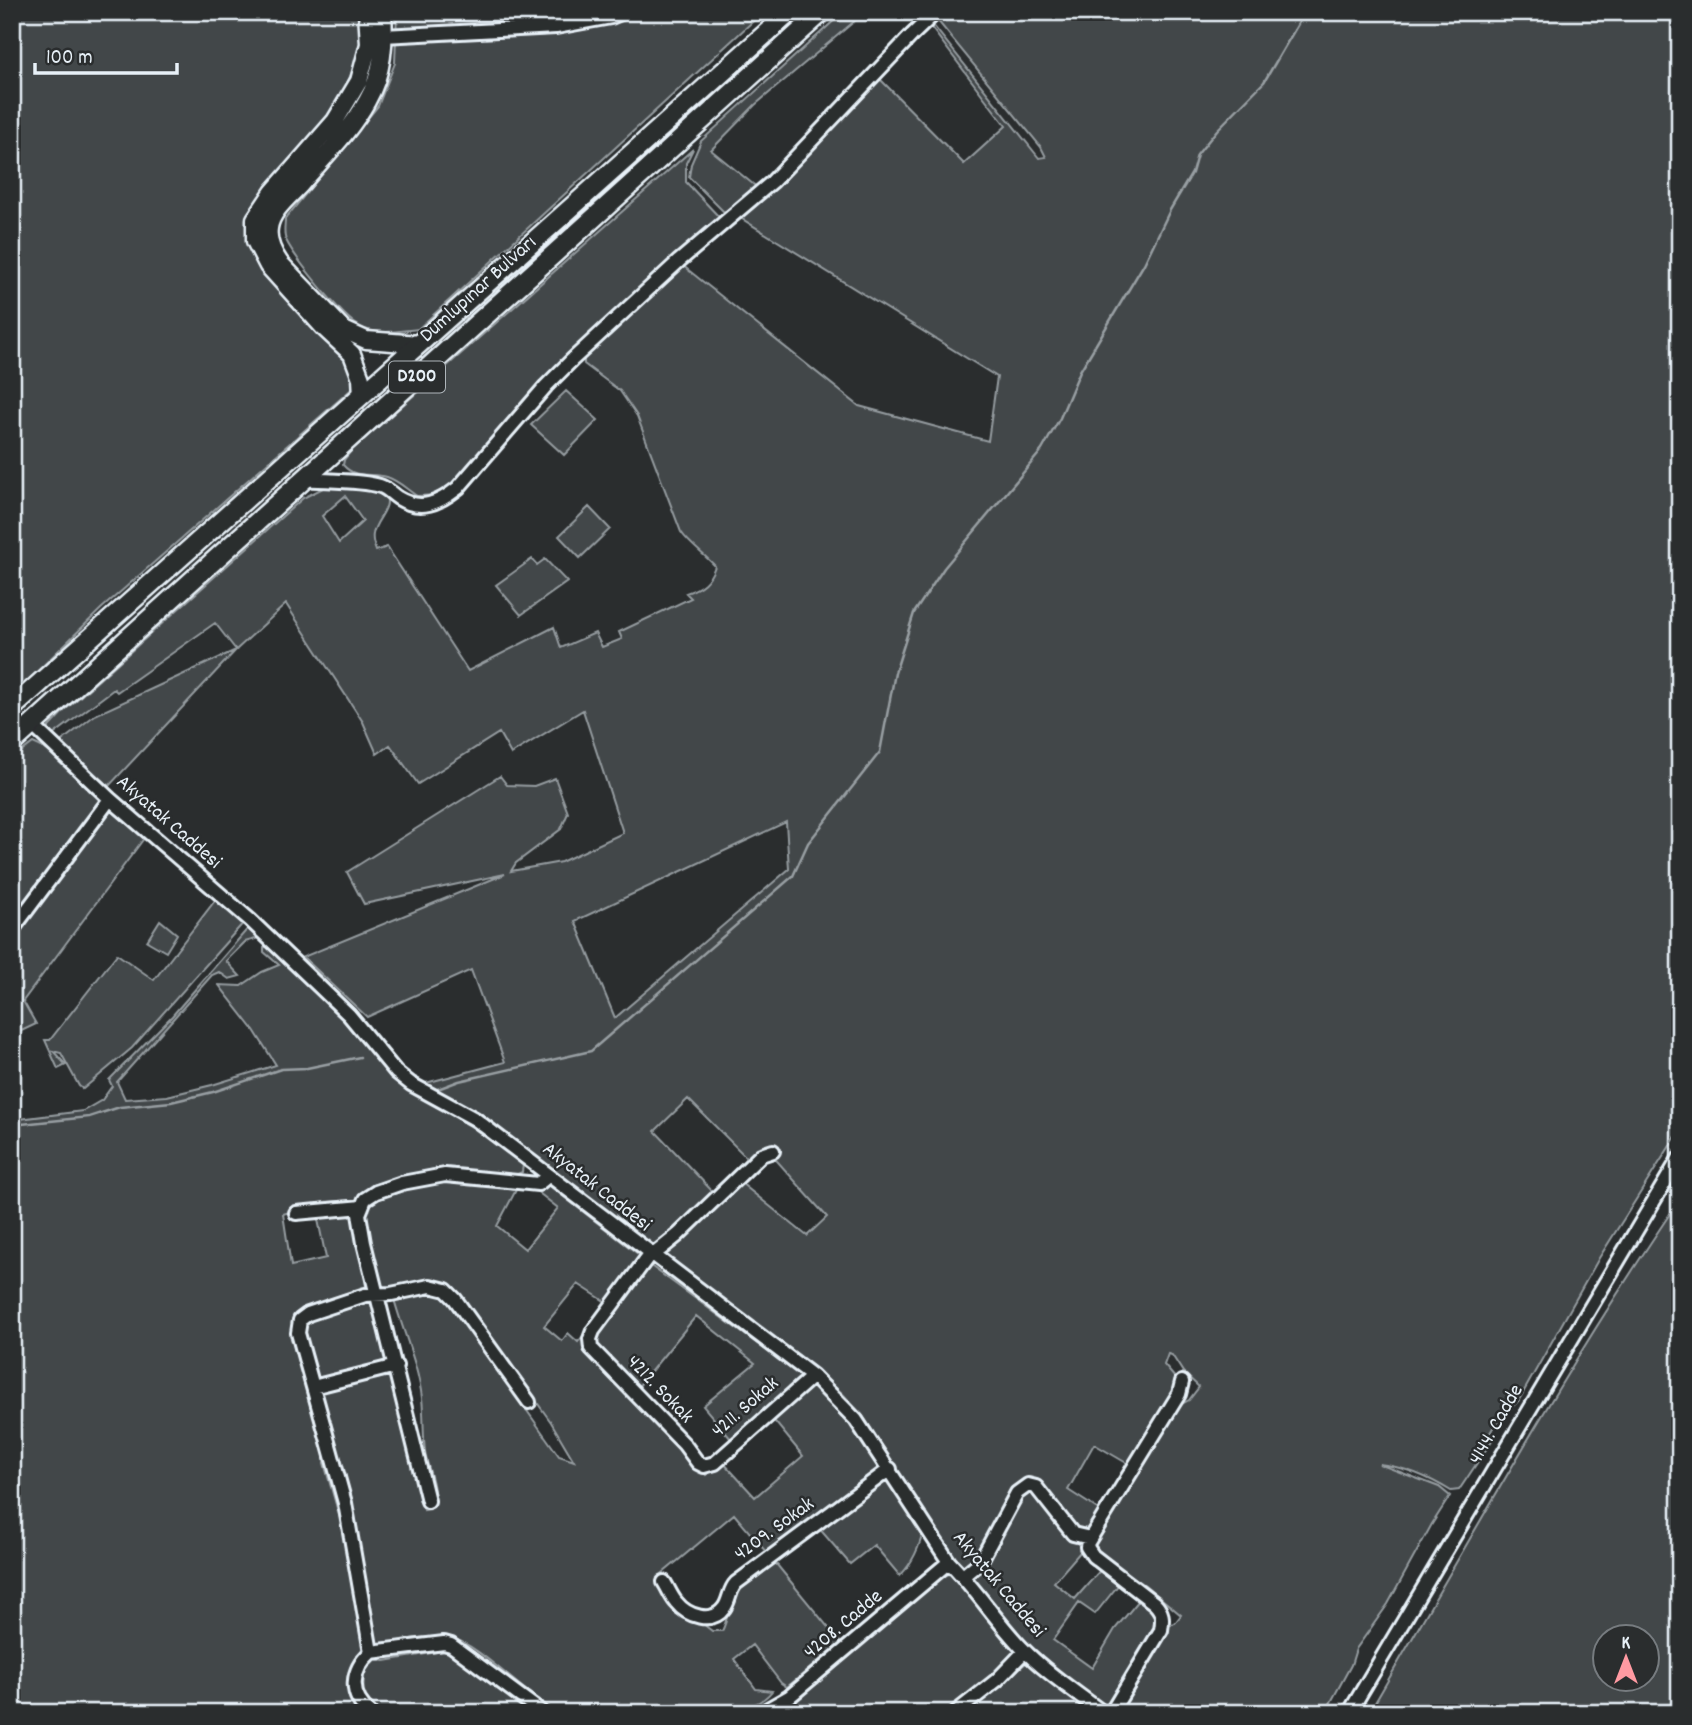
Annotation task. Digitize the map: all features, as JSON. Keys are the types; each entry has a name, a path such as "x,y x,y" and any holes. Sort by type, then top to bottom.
{"highway":[{"name":"Dumlupınar Bulvarı","path":"12,708 790,12"},
{"name":"Dumlupınar Bulvarı","path":"12,743 822,12"}],"main road":[{"path":"362,395 362,378 352,354 323,327 268,267 255,241 255,219 273,192 335,121 359,80 369,44 367,12"},
{"path":"383,12 380,70 369,99 341,137 276,213 269,228 269,238 280,263 344,330 366,340 419,344"}],"street":[{"path":"383,36 556,27 611,17 623,12"},
{"path":"303,479 378,485 418,506 435,503 451,494 573,359 659,279 772,182 936,12"},
{"name":"Akyatak Caddesi","path":"32,726 110,799 240,911 349,1015 396,1072 411,1084 475,1119 813,1376 856,1420 949,1562 1025,1651 1103,1713"},
{"path":"12,930 110,799"},
{"path":"651,1255 678,1235 761,1156 773,1151"},
{"name":"4144. Cadde","path":"1349,1713 1680,1157"},
{"path":"428,1501 359,1214 365,1199 402,1183 445,1175 538,1184 548,1176"},
{"path":"296,1213 362,1207"},
{"name":"4212. Sokak","path":"651,1255 593,1331 591,1348 684,1444 698,1463 704,1466"},
{"path":"371,1652 345,1503 298,1333 300,1320 308,1314 365,1295 430,1286 446,1290 529,1402"},
{"path":"313,1387 396,1366"},
{"name":"4211. Sokak","path":"704,1466 715,1463 813,1376"},
{"path":"1111,1713 1161,1630 1163,1619 1161,1610 1154,1603 1089,1552 1087,1547 1179,1394 1182,1382"},
{"name":"4209. Sokak","path":"664,1582 676,1602 686,1611 707,1618 714,1615 726,1606 730,1589 736,1583 890,1469"},
{"path":"963,1576 980,1562 1017,1493 1028,1485 1036,1487 1073,1534 1090,1538"},
{"name":"4208. Cadde","path":"762,1713 789,1697 949,1562"},
{"path":"370,1713 360,1705 356,1691 355,1678 359,1663 371,1652 444,1643 451,1645 543,1713"},
{"path":"955,1713 997,1680 1025,1651"}],"shaded area":[{"path":"12,12 362,12 361,50 339,103 258,199 248,227 256,260 270,279 351,357 355,386 101,609 12,696"},
{"path":"397,12 763,12 418,329 380,332 359,326 342,312 299,259 286,240 284,230 285,219 378,106 395,63"},
{"path":"873,12 857,19 755,105 711,150 759,189 733,212 723,211 689,177 691,164 701,141 838,17"},
{"path":"947,12 1680,12 1680,1130 1599,1258 1519,1400 1493,1428 1490,1433 1493,1439 1459,1490 1451,1491 1417,1474 1379,1464 1439,1487 1450,1496 1388,1604 1356,1649 1351,1665 1325,1713 1120,1713 1119,1708 1169,1625 1175,1623 1181,1615 1145,1585 1097,1553 1092,1543 1180,1405 1189,1400 1199,1387 1183,1372 1172,1355 1168,1354 1164,1365 1176,1379 1177,1385 1130,1465 1094,1444 1068,1490 1102,1512 1092,1526 1086,1530 1077,1528 1029,1482 976,1563 969,1568 959,1563 951,1553 863,1416 843,1394 800,1356 658,1255 741,1183 807,1236 827,1217 771,1154 748,1159 688,1099 655,1131 714,1193 654,1249 422,1084 505,1062 471,970 367,1017 303,957 505,874 364,904 347,872 500,776 507,785 534,786 555,778 568,813 561,829 516,863 511,871 561,862 623,833 583,710 511,754 499,733 418,784 390,745 377,754 363,722 286,604 236,650 215,623 117,692 114,689 53,735 49,732 49,727 65,710 303,498 327,486 356,486 384,491 387,497 386,508 373,534 376,551 387,547 468,671 554,627 561,648 595,633 602,647 622,639 619,632 691,598 686,593 704,583 715,566 681,532 637,416 620,391 584,364 584,355 682,265 859,406 988,441 997,377 739,217 878,77 964,164 1006,126 930,26 932,24 1039,158 1046,157 1041,147 937,20","holes":["345,496 363,521 339,543 322,516","786,822 789,869 615,1018 575,921"]},
{"path":"693,149 686,163 686,182 719,217 719,221 459,482 438,495 417,496 391,479 358,474 343,465 352,450"},
{"path":"566,391 598,420 564,455 531,425"},
{"path":"589,507 610,529 580,558 559,536"},
{"path":"532,559 537,565 545,559 567,582 521,615 496,585"},
{"path":"236,650 109,786 58,744 95,715"},
{"path":"33,743 51,753 68,768 100,798 100,804 12,925 12,759"},
{"path":"113,810 145,837 23,1001 36,1024 13,1035 12,937 108,812"},
{"path":"217,898 245,921 132,1048 83,1089 61,1053 53,1051 66,1065 58,1069 45,1040 50,1040 117,954 154,980"},
{"path":"160,920 177,934 166,952 147,941"},
{"path":"250,926 259,935 256,939 245,942 226,961 240,976 229,979 219,972 212,975 117,1082 125,1099 167,1096 276,1065 254,1030 219,985 241,986 279,965 264,952 267,945 356,1030 396,1081 498,1143 523,1165 522,1172 513,1176 438,1168 372,1185 356,1200 323,1202 283,1214 291,1266 326,1258 317,1215 352,1213 365,1278 366,1288 308,1309 292,1322 325,1447 324,1463 350,1553 365,1649 354,1663 348,1688 358,1713 12,1713 12,1120 83,1111 102,1100 112,1086 109,1080 172,1016"},
{"path":"456,1180 516,1190 497,1226 525,1249 558,1208 535,1190 542,1189 547,1184 642,1257 609,1304 578,1284 544,1326 562,1341 568,1333 578,1342 584,1335 589,1350 706,1475 721,1460 755,1497 803,1456 771,1417 813,1384 857,1431 881,1468 766,1552 734,1514 657,1578 678,1609 702,1621 712,1631 722,1631 735,1593 773,1560 841,1643 787,1687 752,1645 734,1659 756,1689 772,1691 750,1706 741,1709 677,1713 565,1713 555,1711 544,1704 474,1649 451,1638 414,1638 377,1645 358,1541 321,1397 324,1391 334,1386 391,1373 424,1510 430,1509 434,1489 425,1452 420,1385 394,1299 438,1291 450,1302 559,1456 574,1461 551,1422 454,1287 428,1281 382,1290 366,1238 364,1220 367,1208 386,1192"},
{"path":"1680,1199 1680,1713 1369,1713 1520,1453 1598,1325"},
{"path":"648,1264 803,1377 731,1439 703,1406 755,1363 696,1316 638,1387 595,1347 595,1333"},
{"path":"374,1301 388,1363 315,1382 303,1325 306,1318"},
{"path":"888,1473 924,1529 915,1554 900,1576 874,1545 850,1564 817,1526"},
{"path":"1032,1489 1078,1543 1081,1551 1054,1582 1075,1599 1103,1567 1119,1584 1095,1614 1079,1603 1053,1640 1092,1668 1115,1629 1139,1600 1151,1607 1157,1616 1158,1625 1113,1703 1105,1706 1067,1679 1032,1648 1000,1614 972,1576 1025,1491"},
{"path":"951,1573 1015,1651 988,1678 944,1713 779,1713 942,1577"},
{"path":"443,1651 454,1653 533,1713 381,1713 363,1699 364,1667 373,1659 385,1661"},
{"path":"1026,1663 1033,1665 1095,1713 966,1713"}],"waterway":[{"path":"435,1090 459,1081 591,1051 793,876 808,843 880,752 895,673 914,613 944,568 1042,450 1060,418 1080,371 1144,264 1170,210 1192,173 1197,155 1217,130 1264,82 1305,12"},
{"path":"12,1125 89,1117 120,1107 171,1102 213,1092 281,1069 307,1068 360,1057"}]}
